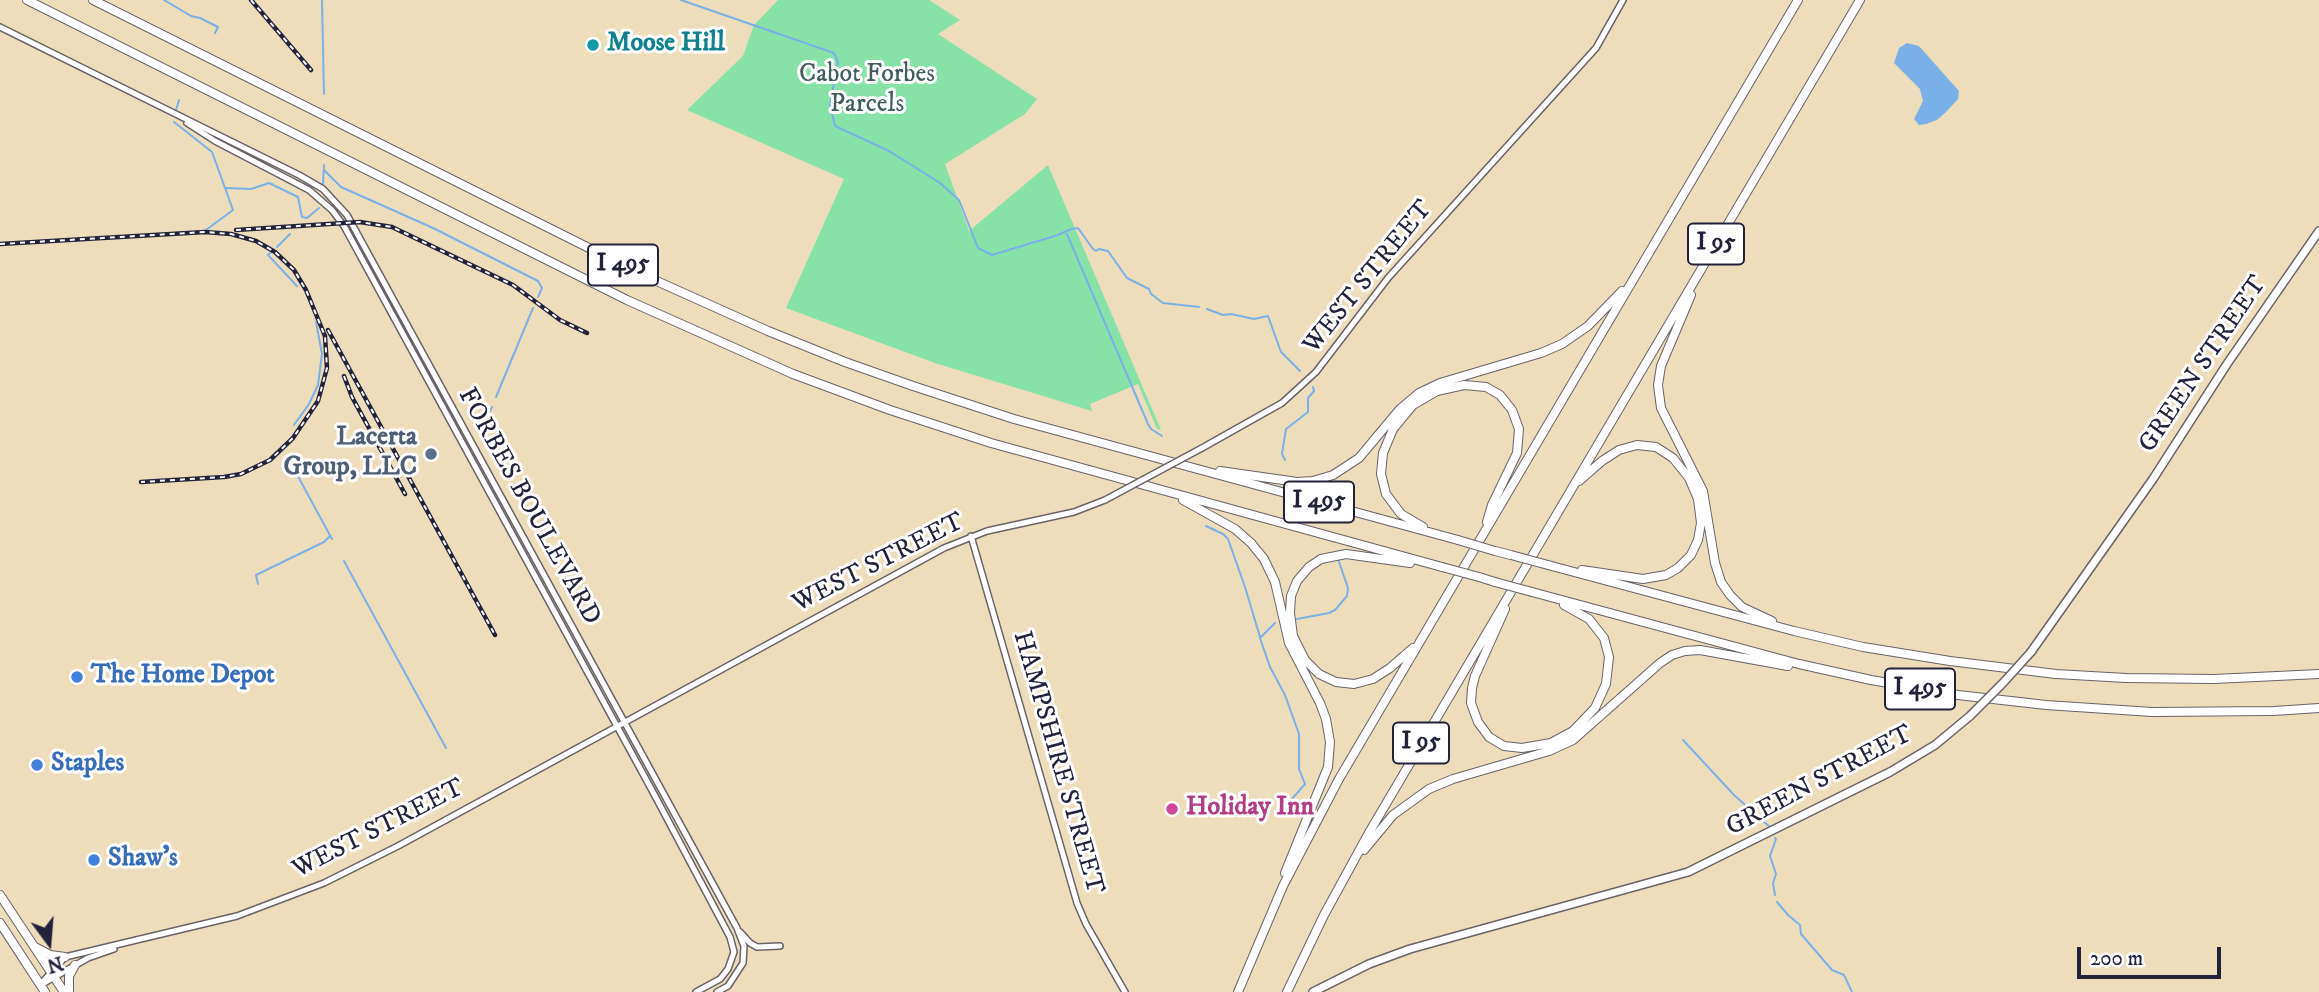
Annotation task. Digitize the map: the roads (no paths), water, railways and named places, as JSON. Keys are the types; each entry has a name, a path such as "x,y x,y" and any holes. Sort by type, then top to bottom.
{"highway":[{"name":"I 495","path":"27,0 702,335 793,374 915,419 1009,448 1479,578 1853,676 1976,697 2090,709 2186,712 2319,708"},
{"name":"I 495","path":"93,0 641,274 845,362 1031,424 1760,623 1828,639 1941,660 2064,674 2214,679 2319,674"},
{"name":"I 95","path":"1238,992 1276,902 1322,809 1798,0"},
{"name":"I 95","path":"1288,991 1332,899 1370,831 1860,0"},
{"path":"1702,267 1662,362 1658,385 1662,410 1703,491 1716,567 1728,592 1739,605 1753,614 1828,639"},
{"path":"1179,464 1293,482 1329,477 1359,458 1397,412 1419,393 1440,383 1541,353 1567,341 1591,324 1634,279"},
{"path":"1458,540 1426,529 1401,514 1386,495 1381,471 1385,445 1404,414 1426,396 1454,387 1477,386 1495,391 1509,404 1519,429 1517,453 1492,505 1482,536"},
{"path":"1548,565 1656,578 1684,564 1698,540 1701,516 1694,488 1680,465 1662,450 1640,445 1619,450 1602,461 1572,488"},
{"path":"1168,492 1231,526 1251,543 1264,559 1276,586 1289,643 1320,703 1327,723 1330,747 1326,771 1292,852 1276,902"},
{"path":"1420,641 1390,668 1369,680 1347,684 1329,680 1309,665 1296,643 1290,617 1293,590 1309,567 1321,559 1335,555 1350,554 1442,567"},
{"path":"1513,589 1476,673 1471,697 1474,714 1484,731 1496,742 1514,748 1547,744 1576,729 1597,704 1609,671 1607,646 1592,622 1575,610 1532,592"},
{"path":"1332,899 1376,835 1393,815 1417,796 1449,780 1549,751 1569,742 1660,663 1675,654 1703,650 1853,676"},
{"path":"0,895 66,992"},
{"path":"0,923 43,988"},
{"path":"34,946 50,955 65,957"},
{"path":"66,992 69,976 75,965"}],"main road":[{"name":"GREEN STREET","path":"1312,992 1369,964 1410,950 1688,872 1891,772 1940,741 1970,716 2031,652 2151,482 2227,364 2319,231"}],"street":[{"name":"WEST STREET","path":"43,988 65,957 237,916 324,883 398,846 944,548 971,536 1074,512 1105,500 1282,403 1316,372 1388,278 1589,56 1604,36 1623,0"},
{"name":"FORBES BOULEVARD","path":"0,27 307,180 323,189 343,209 737,928 744,946 743,963 728,986 717,992"},
{"name":"FORBES BOULEVARD","path":"173,114 215,141 309,190 338,217 704,886 733,945 732,961 720,979 696,992"},
{"name":"HAMPSHIRE STREET","path":"971,536 1077,903 1125,992"},
{"path":"737,928 757,947 780,946"},
{"name":"WEST STREET","path":"52,975 133,942"}],"water":[{"path":"1907,43 1919,46 1959,91 1958,99 1947,111 1937,120 1926,124 1919,125 1914,119 1923,101 1920,89 1894,63 1899,48"}],"waterway":[{"path":"164,0 191,16 218,27 215,33"},
{"path":"322,0 324,94"},
{"path":"681,0 834,53 838,62 830,105 835,126 889,151 940,183 959,200 978,248 992,255 1078,228 1093,249 1108,251 1127,278 1149,289 1151,294 1163,303 1199,307"},
{"path":"176,110 179,100"},
{"path":"174,122 212,152 233,210 206,230"},
{"path":"323,184 324,165"},
{"path":"324,170 341,187 433,228 538,281 542,288 538,297"},
{"path":"226,188 251,189 269,183 298,197 302,217 307,218 319,208"},
{"path":"277,247 290,234"},
{"path":"1067,234 1148,424 1162,436"},
{"path":"271,252 268,255 297,286"},
{"path":"496,397 533,308"},
{"path":"1207,309 1223,315 1254,319 1268,316 1281,352 1300,371"},
{"path":"294,425 318,385 322,354 316,322"},
{"path":"1285,460 1282,454 1286,429 1308,412 1308,398 1314,391 1313,387"},
{"path":"482,428 492,407"},
{"path":"288,458 332,539"},
{"path":"1206,526 1228,539 1260,637"},
{"path":"258,584 256,575 324,542 330,536"},
{"path":"1297,619 1329,613 1347,596 1348,588 1338,559"},
{"path":"344,561 446,748"},
{"path":"1275,623 1260,638 1299,734 1299,769 1305,784 1292,799"},
{"path":"1683,740 1734,795 1771,828"},
{"path":"1775,838 1770,856 1776,874 1773,883 1775,895"},
{"path":"1777,902 1800,925 1801,934 1832,970 1844,975 1852,992"}],"railway":[{"path":"251,0 311,70"},
{"path":"236,230 360,222 392,227 513,285 560,320 587,333"},
{"path":"0,244 205,232 231,234 256,241 275,252 294,270 306,290 325,336 327,368 318,401 293,438 270,460 241,474 141,482"},
{"path":"328,330 495,635"},
{"path":"344,376 352,397 405,494"}],"place":[{"name":"Moose Hill","path":"593,45"},
{"name":"Lacerta Group, LLC","path":"431,454"},
{"name":"The Home Depot","path":"77,677"},
{"name":"Staples","path":"37,765"},
{"name":"Holiday Inn","path":"1172,809"},
{"name":"Shaw's","path":"94,860"}],"park label":[{"name":"Cabot Forbes Parcels","path":"867,91"}]}
